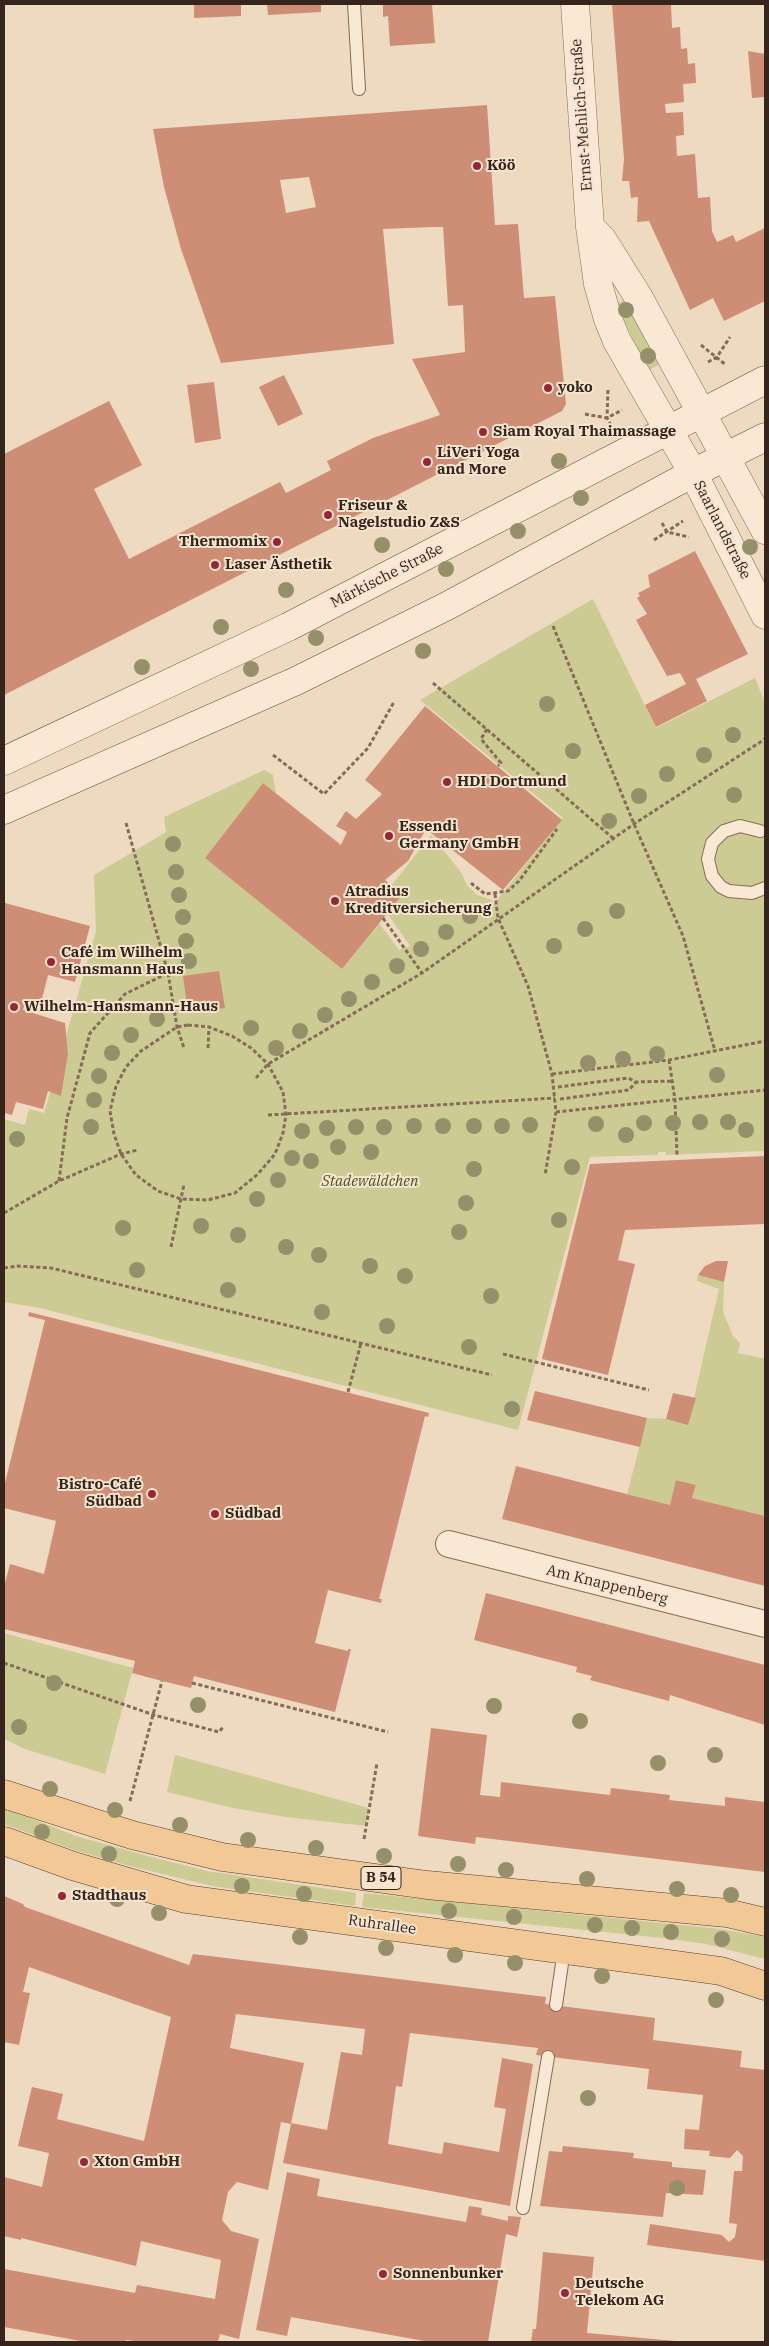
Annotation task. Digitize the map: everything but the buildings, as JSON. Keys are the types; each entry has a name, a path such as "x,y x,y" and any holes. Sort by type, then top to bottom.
{"main road":[{"name":"Ernst-Mehlich-Straße","path":"575,4 590,227 598,284 614,334 693,473"},
{"path":"590,227 602,239 614,256 703,412 765,530"},
{"name":"Märkische Straße","path":"4,760 288,628 765,380"},
{"path":"4,810 296,681 447,606 693,473 765,437"},
{"name":"Saarlandstraße","path":"693,473 765,615"},
{"name":"B 54","path":"4,1794 132,1835 222,1857 427,1885 727,1913 765,1922"},
{"name":"Ruhrallee","path":"4,1841 73,1866 186,1899 720,1971 765,1986"}],"street":[{"name":"Am Knappenberg","path":"448,1544 765,1624"}],"lane":[{"path":"354,4 359,89"},
{"path":"760,831 740,826 719,834 708,850 709,868 716,883 729,891 752,893 765,888"},
{"path":"556,2005 564,1950"},
{"path":"523,2208 548,2057"}],"path":[{"path":"552,626 634,824 683,936 715,1051"},
{"path":"433,683 614,839"},
{"path":"273,755 324,794 368,748 394,702"},
{"path":"488,729 481,739 500,763 498,766"},
{"path":"256,1078 268,1064 422,973 634,824 765,739"},
{"path":"126,823 168,973 177,1027 184,1048"},
{"path":"471,883 485,894 508,891 519,881 557,829"},
{"path":"495,894 498,918 528,986 552,1074 556,1112 544,1175"},
{"path":"384,918 422,973"},
{"path":"59,1182 67,1118 90,1033 125,994 168,973"},
{"path":"177,1027 209,1027 232,1036 251,1048 268,1064 283,1092 286,1115 283,1133 275,1154 258,1174 235,1193 208,1200 181,1198 158,1191 136,1175 121,1154 114,1134 110,1111 116,1086 126,1067 141,1051 177,1027"},
{"path":"208,1048 209,1027"},
{"path":"552,1074 669,1060 765,1041"},
{"path":"669,1060 676,1100 677,1156"},
{"path":"558,1087 628,1078 636,1082 672,1081"},
{"path":"560,1099 629,1090 636,1082"},
{"path":"556,1112 765,1090"},
{"path":"268,1115 555,1098"},
{"path":"4,1213 59,1182 121,1154 138,1150"},
{"path":"171,1246 184,1184"},
{"path":"4,1268 18,1266 51,1268 492,1375"},
{"path":"348,1392 361,1343"},
{"path":"503,1354 649,1390"},
{"path":"4,1663 154,1715 218,1732 224,1726"},
{"path":"130,1803 162,1681"},
{"path":"192,1683 388,1732"},
{"path":"364,1839 377,1763"}],"green space":[{"path":"624,300 662,363 647,371 617,304"},
{"name":"Stadewäldchen","path":"593,599 656,728 755,678 765,703 765,1151 666,1155 666,1152 658,1152 658,1155 590,1157 518,1430 40,1308 4,1302 4,1119 25,1125 29,1109 44,1113 96,931 94,875 166,832 164,817 264,770 273,775 276,793 263,783 205,858 342,969 379,923 399,950 410,946 387,913 402,895 391,886 431,835 461,872 467,885 477,895 492,900 493,905 563,818 420,700"},
{"path":"698,1275 724,1282 723,1312 733,1336 740,1343 738,1353 765,1359 765,1516 692,1498 696,1485 677,1480 670,1505 627,1494 647,1418 666,1419 688,1424 719,1289 697,1281"},
{"path":"4,1633 133,1668 105,1774 25,1749 4,1739"},
{"path":"175,1755 369,1808 366,1826 286,1817 233,1808 167,1792"},
{"path":"4,1808 76,1836 207,1871 356,1893 355,1906 212,1886 130,1866 77,1851 4,1824"},
{"path":"364,1893 721,1929 765,1937 765,1959 706,1944 672,1939 362,1907"}],"place":[{"name":"Köö","path":"477,166"},
{"name":"yoko","path":"548,388"},
{"name":"Siam Royal Thaimassage","path":"483,432"},
{"name":"LiVeri Yoga and More","path":"427,462"},
{"name":"Friseur & Nagelstudio Z&S","path":"328,515"},
{"name":"Thermomix","path":"277,542"},
{"name":"Laser Ästhetik","path":"215,565"},
{"name":"HDI Dortmund","path":"447,782"},
{"name":"Essendi Germany GmbH","path":"389,836"},
{"name":"Atradius Kreditversicherung","path":"335,901"},
{"name":"Café im Wilhelm Hansmann Haus","path":"51,962"},
{"name":"Wilhelm-Hansmann-Haus","path":"14,1007"},
{"name":"Bistro-Café Südbad","path":"152,1494"},
{"name":"Südbad","path":"215,1514"},
{"name":"Stadthaus","path":"62,1896"},
{"name":"Xton GmbH","path":"84,2162"},
{"name":"Sonnenbunker","path":"383,2274"},
{"name":"Deutsche Telekom AG","path":"565,2293"}]}
